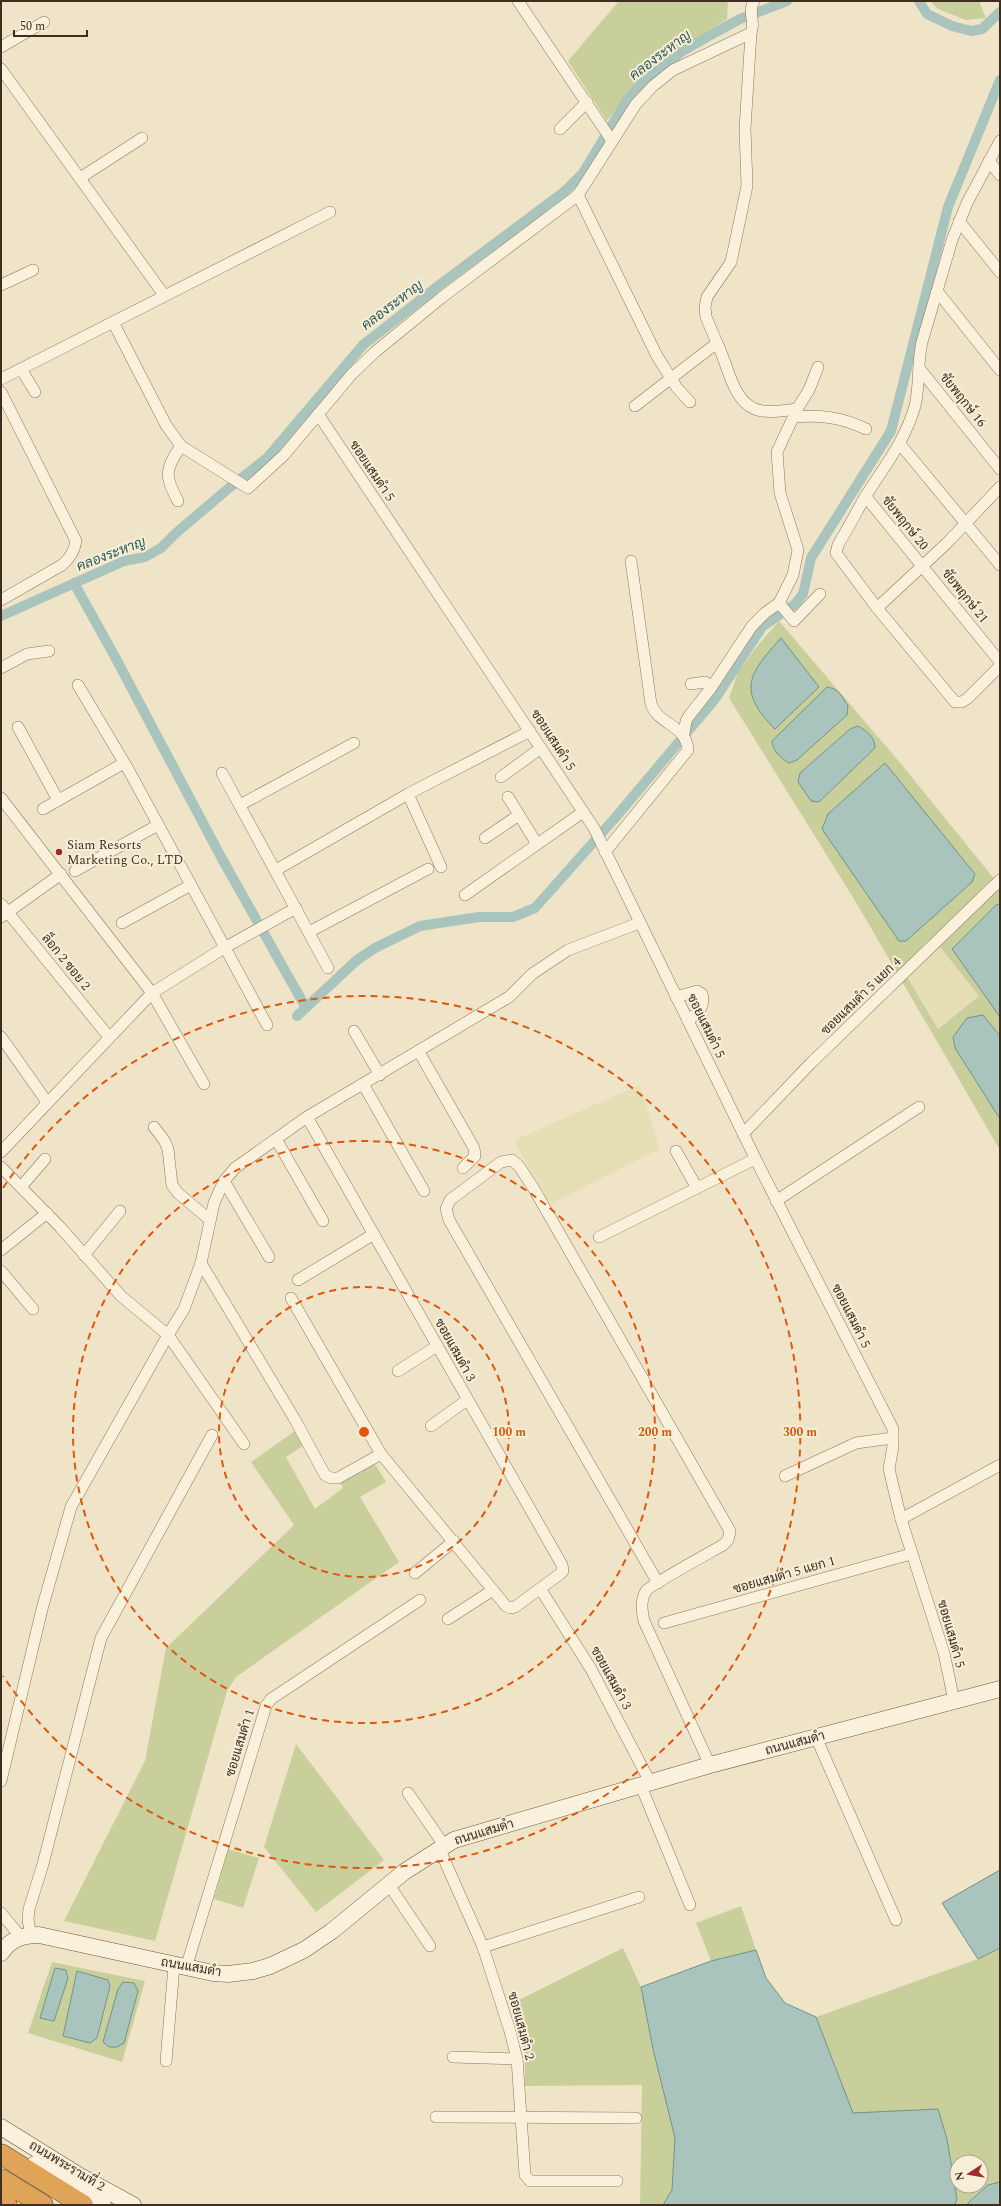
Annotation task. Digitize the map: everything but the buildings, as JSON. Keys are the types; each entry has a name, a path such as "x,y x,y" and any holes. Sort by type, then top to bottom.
{"highway":[{"path":"1,2152 83,2205"},
{"path":"1,2158 76,2205"},
{"path":"1,2179 43,2205"},
{"path":"1,2201 7,2205"}],"street":[{"path":"518,1 609,136"},
{"path":"752,6 752,29 745,129 746,186 732,262 707,297 705,307 706,317 735,388 744,402 753,408 764,411 830,416 849,421 866,429"},
{"path":"1,47 44,22"},
{"path":"113,322 166,425 181,446 248,488 268,471 300,438 352,374 381,347 441,298 578,195 609,136 653,86 673,70 752,29"},
{"path":"1,69 164,295"},
{"path":"560,129 587,102"},
{"path":"80,178 142,138"},
{"path":"1000,141 959,221 920,348 918,387 914,407 900,444 866,497 838,545 836,553 839,560 952,700 955,702 962,702 1000,666"},
{"path":"989,161 1000,175"},
{"path":"578,195 657,356 671,378 690,402"},
{"path":"1,379 330,212"},
{"path":"959,221 1000,272"},
{"path":"1,285 33,270"},
{"path":"937,291 1000,370"},
{"path":"635,406 717,344"},
{"path":"605,851 688,750 684,734 686,721 711,688 752,626 765,613 780,603 793,575 798,550 780,493 776,470 777,452 795,413 809,390 818,367"},
{"path":"21,368 35,392"},
{"name":"ชัยพฤกษ์ 16","path":"919,368 1000,469"},
{"path":"1,392 76,541 75,549 70,558 62,565 1,600"},
{"name":"ซอยแสมดำ 5","path":"318,414 594,828 755,1159 893,1429 889,1469 901,1519 944,1653 954,1701"},
{"path":"900,444 1000,564"},
{"path":"178,501 170,486 167,475 169,463 181,446"},
{"path":"877,608 923,567 1000,487"},
{"name":"ชัยพฤกษ์ 20","path":"866,497 923,567"},
{"path":"631,561 651,704 659,716 684,734"},
{"name":"ชัยพฤกษ์ 21","path":"923,567 1000,662"},
{"path":"780,603 794,621 820,594"},
{"path":"1,668 27,654 49,651"},
{"path":"691,684 705,682 711,688"},
{"path":"78,685 124,762 267,1025"},
{"path":"18,728 58,800"},
{"path":"276,870 408,794 530,732"},
{"path":"240,805 354,743"},
{"path":"501,777 542,748"},
{"path":"43,809 124,762"},
{"path":"222,773 328,968"},
{"path":"408,794 441,867"},
{"path":"508,797 537,844"},
{"path":"1,798 152,992 204,1084"},
{"path":"465,895 583,812"},
{"path":"485,838 519,815"},
{"path":"75,871 158,825"},
{"path":"309,932 428,869"},
{"path":"3,911 61,874"},
{"name":"ซอยแสมดำ 5 แยก 4","path":"743,1134 811,1063 1000,880"},
{"path":"122,923 191,885"},
{"path":"1,1152 152,992 224,948 296,908"},
{"name":"ล็อก 2 ซอย 2","path":"3,911 109,1037"},
{"path":"1,1781 3,1755 48,1584 71,1507 184,1309 201,1263 214,1204 224,1181 240,1164 307,1117 509,997 532,974 568,950 639,923"},
{"path":"676,997 696,991 702,994 704,1000 701,1009 688,1021"},
{"path":"354,1031 380,1075"},
{"path":"1,1037 47,1102"},
{"path":"418,1052 474,1148 475,1156 463,1168"},
{"path":"363,1084 424,1191"},
{"path":"776,1201 919,1107"},
{"name":"ซอยแสมดำ 3","path":"291,1298 381,1454 506,1606 510,1608 541,1590 560,1574 563,1571 562,1565 307,1117"},
{"path":"154,1127 164,1140 168,1149 172,1185 178,1193 210,1220"},
{"path":"276,1139 323,1221"},
{"path":"676,1150 697,1188"},
{"path":"21,1188 45,1159"},
{"path":"599,1237 755,1159"},
{"path":"658,1584 449,1220 446,1209 450,1200 501,1162 512,1160 519,1166 534,1189 730,1531 728,1540 723,1545 658,1584 646,1590 641,1606 644,1621 710,1765"},
{"path":"1,1167 47,1213 120,1296 168,1335 244,1444"},
{"path":"224,1181 269,1257"},
{"path":"84,1255 120,1211"},
{"path":"1,1250 47,1213"},
{"path":"298,1280 374,1234"},
{"path":"201,1263 294,1418 325,1475 331,1478 338,1478 381,1454"},
{"path":"1,1271 33,1309"},
{"path":"398,1370 437,1346"},
{"path":"431,1426 467,1400"},
{"path":"26,1936 29,1909 43,1864 101,1638 212,1435"},
{"path":"785,1476 856,1442 893,1438"},
{"path":"901,1519 1000,1465"},
{"path":"415,1573 454,1541"},
{"name":"ซอยแสมดำ 5 แยก 1","path":"664,1623 912,1554"},
{"path":"448,1619 493,1590"},
{"name":"ซอยแสมดำ 3","path":"541,1590 591,1669 646,1785 690,1905"},
{"name":"ซอยแสมดำ 1","path":"166,2061 180,1967 266,1706 271,1699 420,1600"},
{"name":"ถนนแสมดำ","path":"26,1936 62,1939 180,1967 228,1974 253,1971 270,1966 304,1950 332,1931 442,1846 454,1840 710,1765 1000,1689"},
{"path":"816,1737 896,1920"},
{"name":"ซอยแสมดำ 2","path":"408,1793 442,1846 483,1947 517,2059 523,2161 527,2179 530,2181 616,2180"},
{"path":"390,1885 430,1946"},
{"path":"483,1947 639,1897"},
{"path":"1,1913 26,1936"},
{"path":"1,1953 13,1940 26,1936"},
{"path":"453,2056 517,2059"},
{"path":"436,2117 636,2118"},
{"name":"ถนนพระรามที่ 2","path":"1,2127 80,2176 133,2205"},
{"path":"1,2152 15,2152 103,2205"}],"shaded area":[{"path":"940,947 979,996 937,1029 907,977"},
{"path":"640,1085 660,1149 551,1204 514,1142 519,1138"}],"green space":[{"path":"619,1 728,1 727,19 651,63 607,121 568,61"},
{"path":"930,1 979,1 986,18 966,20 938,9"},
{"path":"779,621 902,765 1000,886 1000,904 996,905 952,949 1000,1017 1000,1036 983,1015 953,1037 955,1048 1000,1119 1000,1150 857,904 729,698 738,672 758,645","holes":["858,726 800,773 850,729","940,947 979,996 938,1029 907,977"]},
{"path":"295,1431 303,1446 286,1457 315,1509 343,1488 340,1482 375,1464 386,1482 360,1497 399,1562 236,1677 227,1691 155,1941 64,1921 145,1761 166,1648 294,1525 251,1462"},
{"path":"296,1744 384,1860 316,1912 264,1847"},
{"path":"228,1849 259,1858 243,1908 214,1899"},
{"path":"741,1906 756,1950 711,1961 696,1923"},
{"path":"623,1948 641,1987 653,2049 675,2138 672,2190 663,2205 640,2205 642,2085 525,2086 524,2035 511,2004"},
{"path":"1000,1948 1000,2182 989,2185 989,2154 950,2154 947,2139 853,2113 816,2017 978,1959"},
{"path":"52,1962 145,1981 122,2062 28,2033","holes":["77,1971 92,1977 63,2036"]},
{"path":"956,2194 978,2194 968,2203 968,2205 955,2205 957,2199"}],"water":[{"path":"781,638 819,687 775,729 763,716 755,704 751,693 751,683 761,662"},
{"path":"827,687 834,689 842,696 848,706 847,715 797,760 789,763 778,754 772,741"},
{"path":"858,726 870,735 874,741 875,748 819,802 811,801 798,782 800,773 850,729"},
{"path":"885,763 975,874 972,882 906,941 899,941 822,829 828,814"},
{"path":"1000,904 1000,1017 952,949 996,905"},
{"path":"983,1015 1000,1036 1000,1119 955,1048 953,1037 967,1018"},
{"path":"1000,1870 1000,1948 978,1959 942,1903"},
{"path":"756,1950 766,1978 785,2003 816,2017 853,2113 938,2109 947,2139 950,2154 949,2194 956,2194 957,2199 955,2205 663,2205 672,2190 675,2138 653,2049 641,1987 711,1961"},
{"path":"55,1968 66,1970 68,1978 54,2021 40,2018"},
{"path":"77,1971 108,1980 110,1986 97,2038 90,2043 63,2036"},
{"path":"123,1982 134,1983 138,1991 124,2043 117,2047 109,2047 103,2042 118,1989"},
{"path":"1000,2182 1000,2205 968,2205 968,2203 978,2194 989,2194 989,2185"}],"waterway":[{"name":"คลองระหาญ","path":"1,616 124,561 145,557 161,548 176,533 267,458 363,345 442,283 565,191 583,173 627,100 641,84 681,52 716,32 740,19 787,1"},
{"name":"คลองระหาญ","path":"919,1 927,14 952,26 971,31 982,29 1000,12"},
{"path":"297,1016 357,960 375,948 420,926 479,917 513,917 535,908 615,818 715,699 762,627 795,604 803,594 811,558 891,431 948,207 1000,80"},
{"path":"74,583 114,655 221,857 306,1008"}],"place":[{"name":"Siam Resorts Marketing Co., LTD","path":"59,852"}]}
